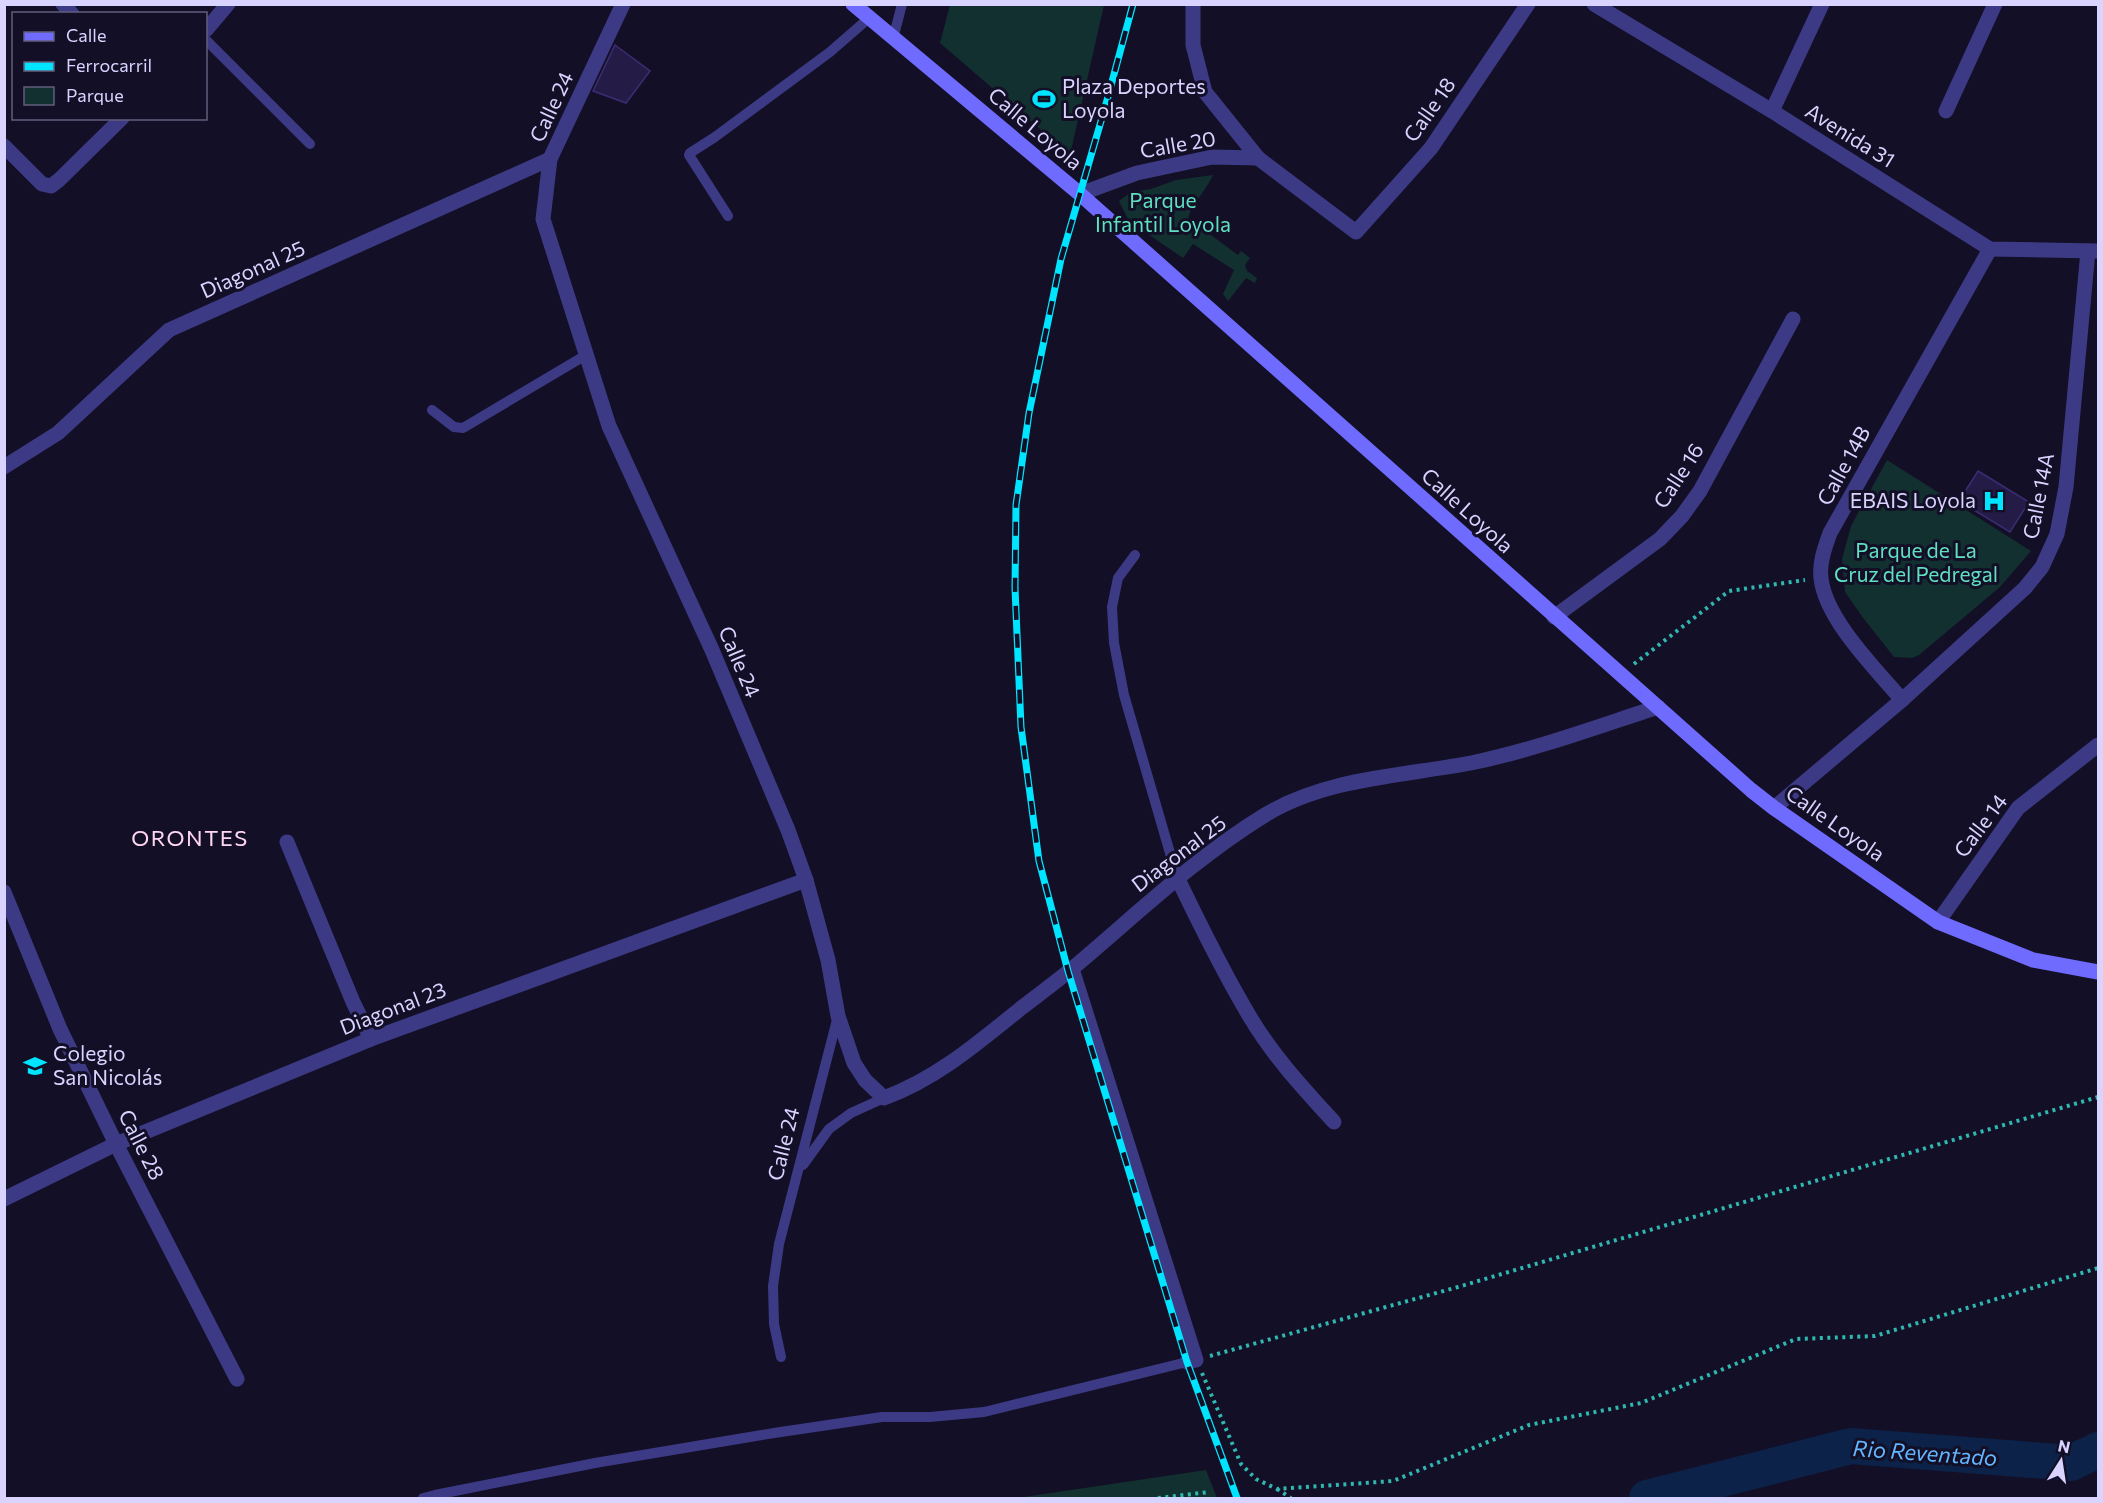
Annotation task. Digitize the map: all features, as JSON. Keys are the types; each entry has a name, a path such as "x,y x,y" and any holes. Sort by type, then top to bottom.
{"main road":[{"name":"Calle Loyola","path":"853,4 1080,194 1554,617 1774,808 1938,922 2033,960 2098,972"}],"street":[{"path":"207,29 228,4"},
{"name":"Calle 24","path":"623,4 550,159 543,219 609,426 712,650 788,830 806,880 828,960 838,1016"},
{"name":"Calle 20","path":"1193,4 1193,45 1205,92 1258,158"},
{"name":"Calle 18","path":"1258,158 1356,232 1431,148 1528,4"},
{"name":"Avenida 31","path":"1594,4 1772,111 1990,249"},
{"path":"1772,111 1822,4"},
{"path":"1946,111 1995,4"},
{"path":"4,146 42,184 51,186 120,120"},
{"name":"Calle 20","path":"1080,194 1137,173 1212,158 1258,158"},
{"name":"Diagonal 25","path":"4,467 58,433 169,330 550,159"},
{"path":"1990,249 2093,251"},
{"name":"Calle 14B","path":"1902,700 1844,632 1830,605 1821,578 1823,552 1830,533 1990,249"},
{"name":"Calle 14A","path":"1774,808 1902,700 2025,588 2042,567 2057,534 2066,487 2093,251"},
{"name":"Calle 16","path":"1554,617 1660,539 1682,516 1700,491 1793,319"},
{"name":"Diagonal 25","path":"884,1098 903,1091 969,1051 1072,969 1177,877 1265,815 1293,800 1331,788 1471,763 1520,751 1658,707"},
{"name":"Calle 14","path":"1938,922 2018,808 2098,744"},
{"path":"287,842 353,1002 371,1039"},
{"path":"1177,877 1251,1019 1288,1072 1334,1122"},
{"name":"Diagonal 23","path":"4,1199 116,1144 371,1039 806,880"},
{"name":"Calle 28","path":"4,892 60,1029 116,1144 237,1379"},
{"path":"1072,969 1192,1361"},
{"path":"838,1016 854,1063 865,1080 884,1098"}],"lane":[{"path":"893,39 902,4"},
{"path":"729,216 689,155 690,153 830,52 869,18"},
{"path":"207,41 310,144"},
{"path":"432,410 453,427 463,428 586,355"},
{"path":"1135,555 1118,578 1112,607 1114,643 1124,695 1177,877"},
{"name":"Calle 24","path":"781,1357 774,1324 773,1286 779,1244 838,1016"},
{"name":"Diagonal 25","path":"798,1171 829,1129 851,1113 884,1098"},
{"path":"423,1498 595,1462 774,1433 882,1417 930,1417 984,1412 1192,1361"}],"path":[{"path":"1621,675 1729,591 1821,578"},
{"path":"1291,1498 1256,1479 1241,1464 1192,1361 1470,1284 2098,1097"},
{"path":"1277,1489 1392,1481 1529,1425 1641,1403 1796,1339 1875,1336 2098,1268"},
{"path":"1158,1498 1209,1492"}],"green space":[{"name":"Plaza Deportes Loyola","path":"950,5 1104,5 1070,155 940,43"},
{"name":"Parque Infantil Loyola","path":"1213,175 1188,218 1238,255 1241,251 1250,258 1245,265 1247,271 1257,278 1255,283 1246,278 1228,301 1223,294 1234,270 1193,244 1183,258 1129,221 1119,201 1131,192 1151,189 1176,180"},
{"name":"Parque de La Cruz del Pedregal","path":"1887,460 2031,551 2000,587 1919,655 1912,658 1894,657 1845,592 1842,559 1851,526"},
{"path":"1206,1470 1217,1498 1017,1498"}],"building":[{"path":"615,45 650,71 626,103 593,91"},
{"name":"EBAIS Loyola","path":"1978,471 2029,502 2010,532 1959,501"}],"waterway":[{"name":"Rio Reventado","path":"1647,1498 1851,1446 2071,1463 2098,1450"}],"railway":[{"path":"1133,4 1061,259 1029,413 1016,505 1015,588 1021,727 1039,861 1068,971 1187,1362 1237,1498"}],"place":[{"name":"Plaza Deportes Loyola","path":"1044,99"},
{"name":"EBAIS Loyola","path":"1994,501"},
{"name":"Colegio San Nicolás","path":"35,1066"}],"district":[{"name":"ORONTES","path":"190,838"}]}
